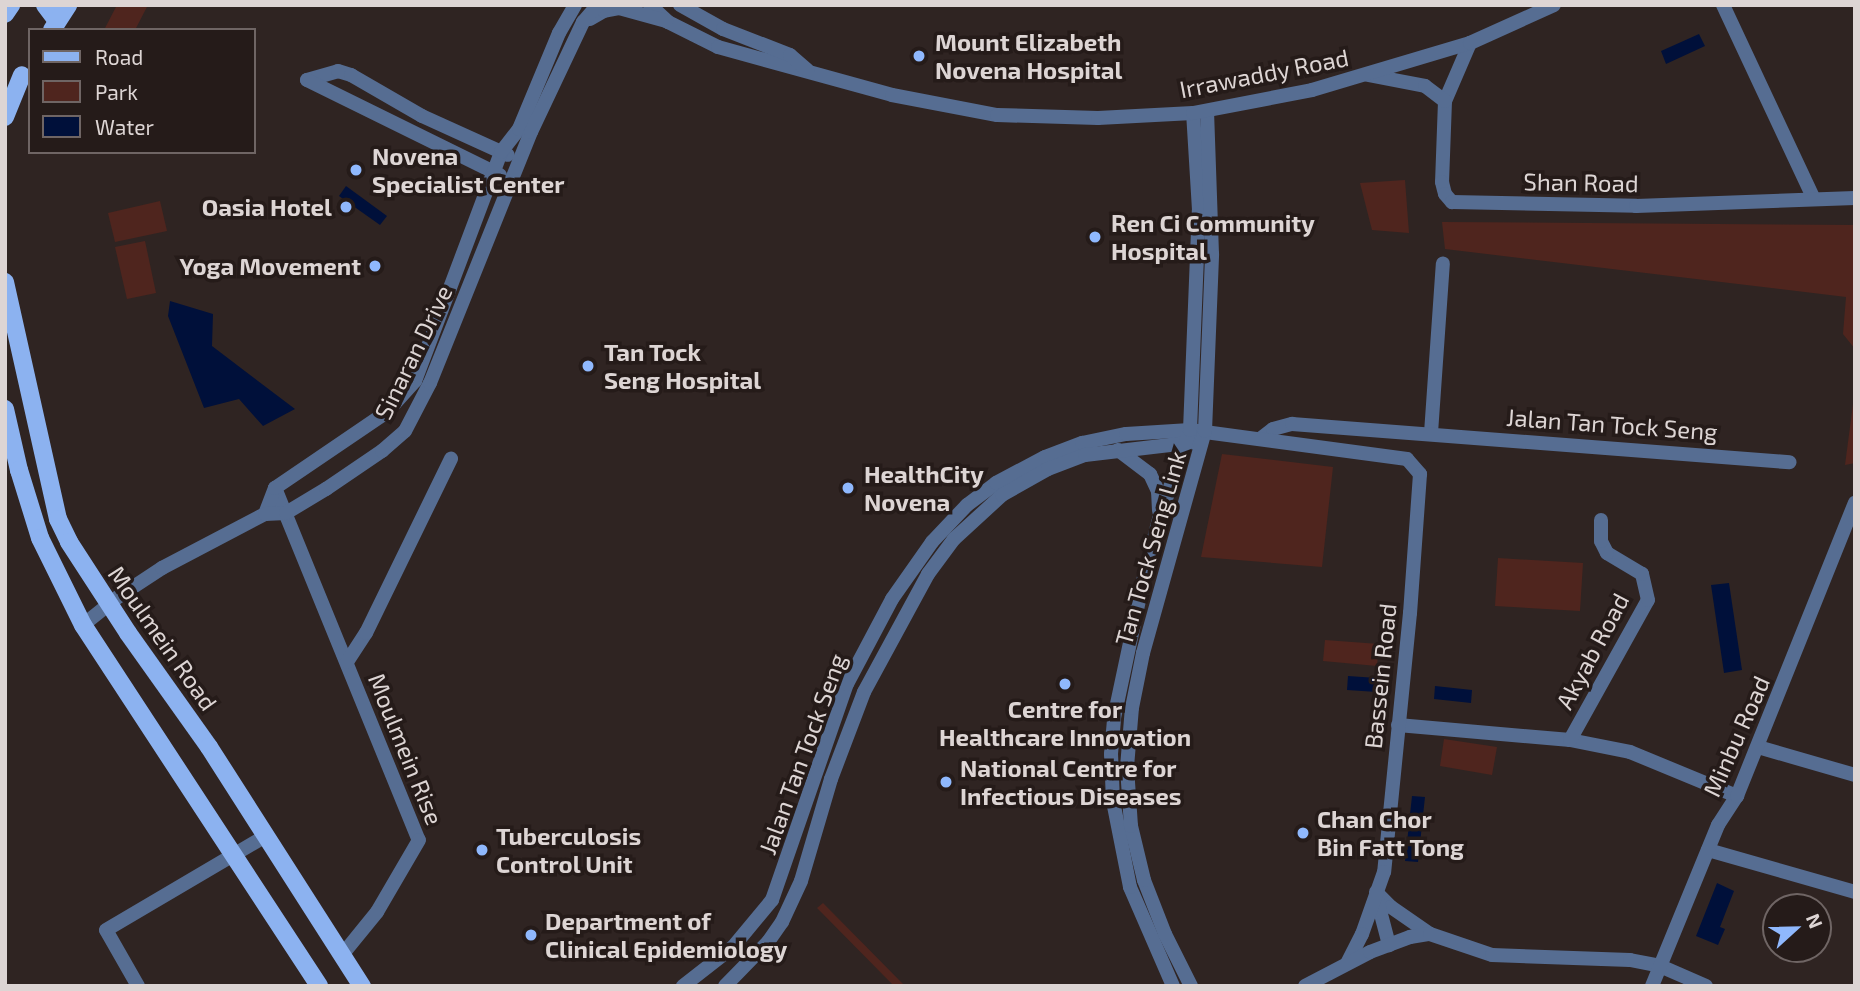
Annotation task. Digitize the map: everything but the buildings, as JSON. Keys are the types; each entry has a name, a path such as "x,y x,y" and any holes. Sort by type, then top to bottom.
{"main road":[{"path":"5,14 11,5"},
{"path":"45,5 55,25"},
{"path":"55,25 68,5"},
{"path":"5,96 26,69"},
{"path":"5,117 26,69"},
{"name":"Moulmein Road","path":"5,282 58,519 69,542 112,610 209,747 362,986"},
{"path":"5,409 19,470 40,538 83,625 319,986"}],"street":[{"name":"Sinaran Drive","path":"275,488 387,412 415,380 501,152 519,129 559,33 575,5"},
{"name":"Sinaran Drive","path":"286,513 382,451 405,431 430,383 510,181 583,22 598,5"},
{"name":"Irrawaddy Road","path":"650,5 668,22 697,38 741,55 807,70 916,101 997,115 1098,118 1200,112 1312,90 1470,43 1554,5"},
{"name":"Irrawaddy Road","path":"680,5 723,29 790,55 807,70"},
{"path":"1723,5 1814,199"},
{"path":"583,22 613,8 668,22"},
{"name":"Shan Road","path":"1470,43 1445,101 1442,182 1445,194 1460,204 1649,206 1855,198"},
{"path":"510,181 307,80 338,71 422,116 520,161"},
{"path":"1368,75 1425,86 1445,101"},
{"name":"Tan Tock Seng Link","path":"1192,986 1165,934 1144,880 1131,826 1127,767 1132,708 1143,653 1200,436 1200,112"},
{"path":"1431,433 1443,263"},
{"name":"Jalan Tan Tock Seng","path":"1260,439 1273,429 1292,424 1790,462"},
{"name":"Jalan Tan Tock Seng","path":"683,986 733,947 772,900 847,684 892,599 932,542 967,505 996,483 1045,457 1083,443 1126,434 1260,439 1407,459 1414,465"},
{"name":"Tan Tock Seng Link","path":"1158,519 1200,436"},
{"name":"Jalan Tan Tock Seng","path":"725,986 768,942 794,898 846,735 864,692 928,574 975,517 1017,485 1085,455 1200,436"},
{"name":"Tan Tock Seng Link","path":"1118,450 1150,474 1158,491 1158,519 1120,687 1111,754 1119,846 1130,887 1173,986"},
{"name":"Moulmein Rise","path":"347,662 366,633 451,459"},
{"name":"Bassein Road","path":"1347,963 1362,934 1384,873 1420,474 1414,465"},
{"path":"265,514 275,488"},
{"name":"Moulmein Rise","path":"275,488 419,840 377,912 342,955"},
{"name":"Minbu Road","path":"1652,986 1718,825 1737,796 1758,747 1855,503"},
{"path":"83,625 112,610 168,567 265,514 286,513"},
{"name":"Akyab Road","path":"1570,740 1648,600 1642,574 1607,553 1604,548 1601,520"},
{"name":"Akyab Road","path":"1398,725 1570,740 1630,752 1737,796"},
{"path":"1758,747 1855,775"},
{"path":"138,986 106,930 264,836"},
{"path":"1708,850 1855,892"},
{"path":"1376,892 1391,907 1430,934 1492,955 1610,958 1660,966 1706,986"},
{"name":"Bassein Road","path":"1376,892 1382,927 1389,944"},
{"path":"1305,986 1389,944 1430,934"}],"green space":[{"path":"117,5 148,5 136,28 105,28"},
{"path":"1405,180 1409,233 1372,230 1360,183"},
{"path":"160,201 167,231 115,242 108,213"},
{"path":"1442,222 1855,225 1855,349 1843,334 1846,297 1445,249"},
{"path":"145,241 156,293 127,299 115,247"},
{"path":"1855,389 1855,463 1845,465"},
{"path":"1222,454 1333,467 1322,567 1201,557"},
{"path":"1498,558 1583,563 1580,611 1495,606"},
{"path":"1325,640 1379,644 1377,666 1323,661"},
{"path":"1444,739 1497,747 1492,775 1440,766"},
{"path":"823,903 905,986 894,986 817,908"}],"water":[{"path":"1699,34 1705,46 1666,64 1661,51"},
{"path":"346,186 387,216 380,225 339,196"},
{"path":"170,301 213,314 212,346 295,409 263,426 239,399 204,408 168,316"},
{"path":"1729,583 1742,670 1724,673 1711,585"},
{"path":"1348,676 1377,678 1377,692 1347,690"},
{"path":"1435,686 1472,690 1471,703 1434,699"},
{"path":"1412,796 1425,797 1418,862 1405,861"},
{"path":"1717,883 1734,891 1720,927 1725,929 1718,945 1696,936"}],"place":[{"name":"Mount Elizabeth Novena Hospital","path":"919,56"},
{"name":"Novena Specialist Center","path":"356,170"},
{"name":"Oasia Hotel","path":"346,207"},
{"name":"Ren Ci Community Hospital","path":"1095,237"},
{"name":"Yoga Movement","path":"375,266"},
{"name":"Tan Tock Seng Hospital","path":"588,366"},
{"name":"HealthCity Novena","path":"848,488"},
{"name":"Centre for Healthcare Innovation","path":"1065,684"},
{"name":"National Centre for Infectious Diseases","path":"946,782"},
{"name":"Chan Chor Bin Fatt Tong","path":"1303,833"},
{"name":"Tuberculosis Control Unit","path":"482,850"},
{"name":"Department of Clinical Epidemiology","path":"531,935"}]}
